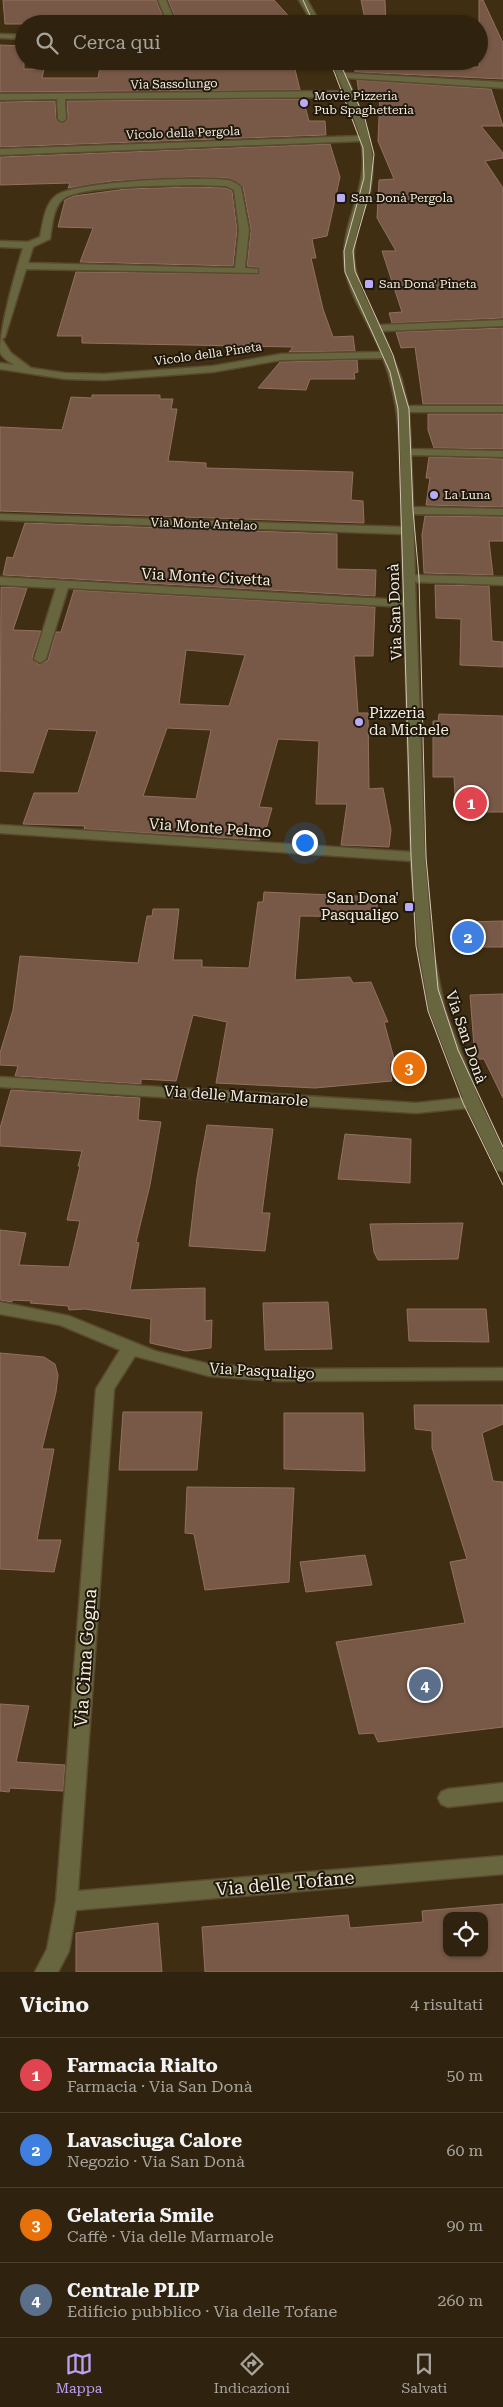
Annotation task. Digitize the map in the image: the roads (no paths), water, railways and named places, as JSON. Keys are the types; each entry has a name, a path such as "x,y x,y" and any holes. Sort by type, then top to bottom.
{"street":[{"path":"162,0 168,15"},
{"path":"304,0 312,15"},
{"path":"311,0 315,15"},
{"path":"0,36 15,37"},
{"name":"Via San Donà","path":"338,70 366,138 369,156 368,178 350,242 348,260 353,280 388,354 398,383 403,409 418,857 425,946 437,1010 472,1102 503,1166"},
{"path":"340,75 503,85"},
{"name":"Via Sassolungo","path":"0,97 349,94"},
{"path":"61,97 62,119"},
{"name":"Vicolo della Pergola","path":"0,152 366,138"},
{"path":"0,244 29,245 44,239 52,205 62,195 120,186 228,182 238,189 245,226 244,256 239,271"},
{"path":"0,337 29,245"},
{"path":"22,266 254,271"},
{"path":"376,328 503,323"},
{"name":"Vicolo della Pineta","path":"0,342 7,355 33,372"},
{"name":"Vicolo della Pineta","path":"0,366 33,372 104,377 204,370 281,357 388,354"},
{"path":"403,409 503,409"},
{"path":"405,452 503,454"},
{"path":"406,510 503,512"},
{"name":"Via Monte Antelao","path":"0,517 408,531"},
{"path":"410,578 503,581"},
{"name":"Via Monte Civetta","path":"0,581 410,604"},
{"path":"40,659 63,585"},
{"name":"Via Monte Pelmo","path":"0,829 418,857"},
{"name":"Via delle Marmarole","path":"0,1082 416,1108 472,1102"},
{"name":"Via Pasqualigo","path":"0,1308 63,1320 131,1348 179,1364 241,1373 503,1374"},
{"name":"Via Cima Gogna","path":"46,1972 58,1951 67,1901 105,1389 131,1348"},
{"path":"448,1798 503,1792"},
{"name":"Via delle Tofane","path":"67,1901 503,1864"}],"tram line":[{"path":"303,0 310,15"},
{"path":"333,70 363,148 364,178 344,251 345,272 390,372 398,409 411,856 416,946 428,1011 463,1103 503,1185"},
{"path":"343,70 365,119 374,154 370,191 353,251 355,271 393,355 409,409 413,510 419,578 426,857 438,989 458,1050 503,1147"}],"place":[{"name":"Movie Pizzeria Pub Spaghetteria","path":"304,103"},
{"name":"San Donà Pergola","path":"341,198"},
{"name":"San Dona' Pineta","path":"369,284"},
{"name":"La Luna","path":"434,495"},
{"name":"Pizzeria da Michele","path":"359,722"},
{"name":"Farmacia Rialto","path":"471,803"},
{"name":"San Dona' Pasqualigo","path":"409,907"},
{"name":"Lavasciuga Calore","path":"468,937"},
{"name":"Gelateria Smile","path":"409,1068"},
{"name":"Centrale PLIP","path":"425,1685"}]}
